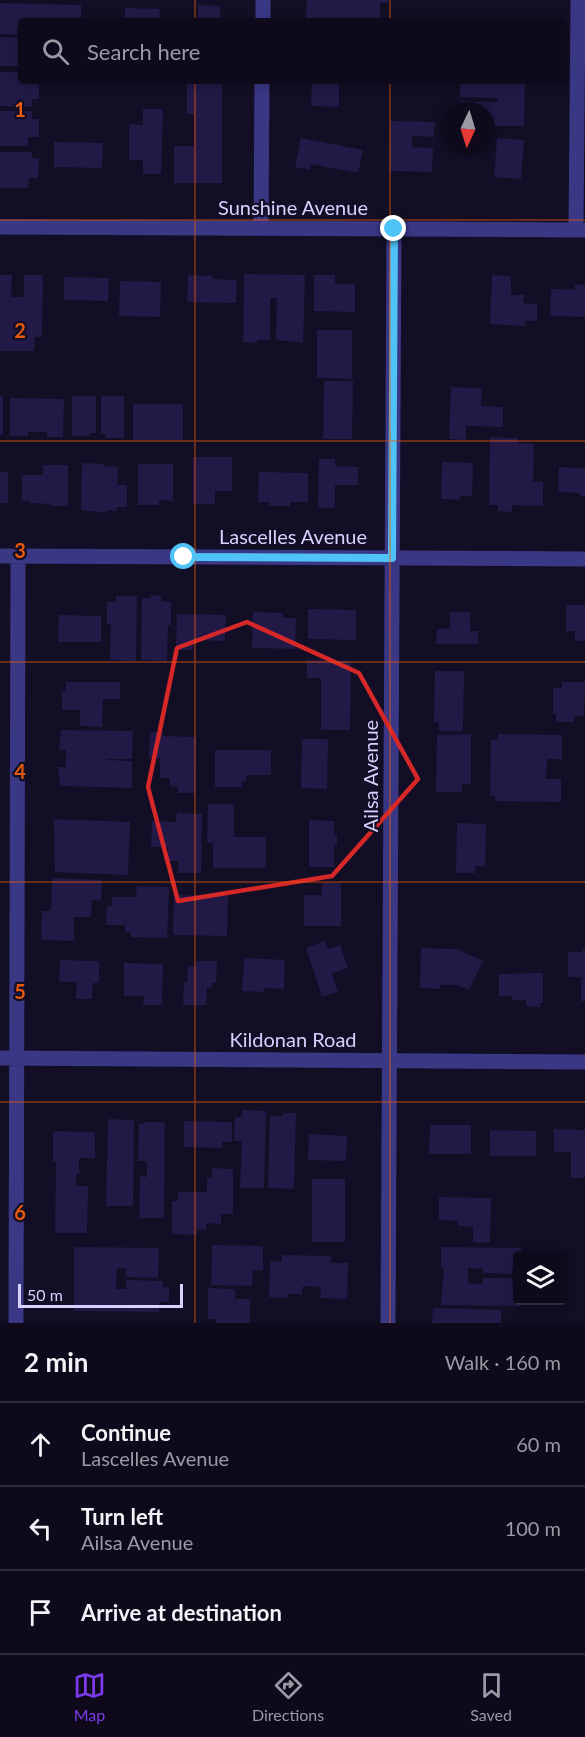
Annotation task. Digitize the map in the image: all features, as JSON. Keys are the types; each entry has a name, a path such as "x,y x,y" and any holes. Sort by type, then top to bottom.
{"street":[{"path":"263,0 263,18"},
{"path":"578,0 580,230"},
{"path":"261,228 262,84"},
{"name":"Sunshine Avenue","path":"0,227 580,230"},
{"name":"Ailsa Avenue","path":"388,1323 394,229"},
{"name":"Lascelles Avenue","path":"0,556 585,559"},
{"path":"16,1323 18,556"},
{"name":"Kildonan Road","path":"0,1058 585,1062"}],"highlighted area":[{"path":"247,622 359,673 418,779 332,876 178,901 148,787 177,648"}],"building":[{"path":"307,0 388,0 388,3 380,3 380,18 306,18"},
{"path":"0,3 81,5 81,18 18,18 17,35 0,34"},
{"path":"198,5 220,6 220,18 198,18"},
{"path":"125,8 160,9 159,18 125,18"},
{"path":"0,37 18,38 18,66 0,66"},
{"path":"0,72 18,72 18,84 39,84 39,99 32,99 32,107 0,106"},
{"path":"187,84 222,84 222,183 174,183 174,146 194,146 194,114 187,114"},
{"path":"312,84 339,84 339,107 311,106"},
{"path":"460,84 525,84 524,126 495,126 495,102 460,102 460,101 497,102 498,98 460,97"},
{"path":"143,109 163,109 161,174 143,174 143,160 129,160 129,124 143,125"},
{"path":"0,111 32,111 32,119 39,119 39,137 28,137 28,146 0,146"},
{"path":"390,121 435,122 434,137 412,136 412,147 433,148 432,172 389,171"},
{"path":"301,138 363,150 358,173 311,164 310,170 295,167"},
{"path":"497,138 524,140 521,179 494,177"},
{"path":"54,142 103,143 102,168 54,167"},
{"path":"0,152 32,152 32,158 39,158 38,178 29,178 28,188 0,188"},
{"path":"244,274 305,275 303,343 276,340 277,298 270,298 270,340 257,340 257,343 243,342"},
{"path":"0,275 12,275 11,297 24,297 24,275 43,275 42,337 35,337 34,351 0,351"},
{"path":"188,275 237,280 236,303 187,302"},
{"path":"314,275 335,275 335,284 355,284 355,312 314,311"},
{"path":"492,275 511,276 511,295 524,295 523,303 537,304 537,321 525,321 525,326 490,324"},
{"path":"64,277 109,278 108,301 64,300"},
{"path":"120,281 161,282 160,317 119,316"},
{"path":"575,284 585,285 585,317 550,316 551,289 575,290"},
{"path":"317,330 352,330 352,379 317,378"},
{"path":"324,381 353,381 352,439 323,439"},
{"path":"451,387 482,388 481,406 503,407 503,427 466,426 466,440 449,439"},
{"path":"0,396 3,396 3,435 0,435"},
{"path":"72,396 96,396 96,433 90,433 90,436 72,436"},
{"path":"101,396 124,396 124,438 106,438 106,434 101,434"},
{"path":"10,398 64,399 63,437 47,437 47,432 28,432 28,436 10,436"},
{"path":"133,404 183,404 183,440 133,440"},
{"path":"490,437 518,438 518,443 534,444 533,482 543,482 543,506 512,505 512,512 498,511 498,505 489,505"},
{"path":"193,457 232,457 232,491 215,491 215,504 193,504"},
{"path":"319,459 335,459 335,466 358,467 358,485 335,485 335,508 318,508"},
{"path":"442,462 473,463 472,496 460,496 459,500 441,499"},
{"path":"82,463 118,467 117,485 127,485 127,507 117,507 117,511 107,510 107,513 81,510"},
{"path":"138,464 173,464 173,501 159,500 159,505 138,505"},
{"path":"43,465 68,465 68,506 50,506 51,504 22,501 22,475 43,475"},
{"path":"559,467 585,468 585,496 580,496 580,493 558,492"},
{"path":"0,472 8,472 8,503 0,503"},
{"path":"259,472 308,473 308,502 290,502 290,506 269,506 270,502 258,502"},
{"path":"151,595 161,596 161,601 171,602 167,661 141,660 142,598 151,598"},
{"path":"116,596 137,596 136,661 110,660 111,624 107,624 107,602 116,602"},
{"path":"566,605 585,605 585,641 575,641 575,631 566,631"},
{"path":"308,609 356,610 356,640 308,639"},
{"path":"253,612 283,613 283,618 296,618 295,649 252,648"},
{"path":"450,612 470,612 470,631 478,631 478,644 436,644 437,629 450,628"},
{"path":"177,614 226,615 225,641 193,640 193,650 176,650"},
{"path":"59,615 101,616 101,642 58,642"},
{"path":"307,660 351,661 350,730 321,730 321,678 307,678"},
{"path":"435,671 464,671 463,731 439,731 439,722 434,722"},
{"path":"66,682 120,682 120,699 103,699 102,727 80,726 80,710 62,710 62,691 66,691"},
{"path":"562,682 585,682 584,716 574,716 574,722 556,722 556,714 553,714 553,688 562,688"},
{"path":"61,730 133,731 132,759 106,759 132,761 132,788 60,786 58,767 66,767 66,750 59,750"},
{"path":"150,732 163,732 163,736 196,737 195,793 178,793 178,787 170,786 170,778 160,778 160,758 149,758"},
{"path":"471,734 471,784 462,784 462,792 436,792 437,735"},
{"path":"498,734 562,735 562,759 547,759 546,779 561,779 561,802 495,801 495,796 490,796 491,740 498,740"},
{"path":"302,739 328,739 327,789 301,788"},
{"path":"215,750 271,750 271,775 246,775 246,781 242,781 243,787 215,787"},
{"path":"208,804 234,804 234,837 266,837 266,868 213,868 213,843 207,843"},
{"path":"177,813 202,814 201,873 178,873 179,861 168,861 168,847 151,847 152,821 176,822"},
{"path":"54,819 130,822 128,875 55,872"},
{"path":"309,820 334,821 337,845 334,845 334,867 309,867"},
{"path":"457,823 486,824 485,866 475,866 475,873 456,873"},
{"path":"52,878 102,880 101,901 92,900 91,917 74,917 74,941 41,940 42,911 51,911"},
{"path":"322,883 341,883 341,926 304,926 304,895 322,895"},
{"path":"137,886 169,887 167,938 131,937 131,932 125,932 125,925 106,925 107,906 112,906 112,897 136,897"},
{"path":"174,895 228,896 227,936 173,935"},
{"path":"325,941 328,949 340,945 348,968 332,973 338,992 322,997 306,948"},
{"path":"421,948 457,949 483,961 469,990 457,985 440,985 440,989 420,988"},
{"path":"582,949 585,949 585,1001 581,1001 581,977 568,977 568,952 582,952"},
{"path":"244,958 285,960 284,989 264,988 263,992 242,991"},
{"path":"60,960 99,961 99,983 93,983 92,999 76,999 77,982 59,982"},
{"path":"196,961 217,961 216,983 212,983 211,988 207,987 206,1005 183,1005 184,982 187,983 188,966 196,966"},
{"path":"124,963 163,964 162,1005 143,1005 144,996 124,996"},
{"path":"543,973 543,1003 540,1003 540,1007 526,1006 526,1000 512,1000 512,996 499,996 499,974"},
{"path":"242,1110 266,1111 264,1188 240,1188 242,1141 234,1141 235,1117 242,1117"},
{"path":"283,1113 296,1113 294,1189 268,1188 270,1116 283,1116"},
{"path":"108,1119 134,1120 133,1206 106,1206"},
{"path":"184,1121 232,1122 232,1142 222,1142 222,1148 184,1147"},
{"path":"165,1122 164,1218 139,1218 140,1176 147,1177 147,1161 138,1161 139,1124"},
{"path":"430,1125 471,1125 471,1154 429,1154"},
{"path":"554,1129 585,1130 585,1178 571,1178 571,1152 554,1152"},
{"path":"490,1130 536,1131 536,1156 490,1156"},
{"path":"53,1131 95,1132 95,1158 79,1158 79,1174 76,1174 76,1186 88,1186 87,1233 55,1233 56,1161 53,1162"},
{"path":"309,1134 347,1136 346,1161 308,1160"},
{"path":"212,1168 233,1169 233,1214 221,1214 221,1224 206,1223 206,1230 197,1229 197,1235 172,1234 172,1201 178,1201 178,1192 207,1192 207,1178 212,1178"},
{"path":"312,1179 345,1179 345,1242 312,1242"},
{"path":"439,1197 491,1198 490,1243 473,1242 473,1227 458,1226 458,1221 439,1220"},
{"path":"212,1245 263,1246 263,1270 253,1270 252,1286 211,1285"},
{"path":"74,1247 159,1248 158,1278 126,1277 126,1268 117,1268 116,1289 126,1289 126,1280 163,1281 162,1287 169,1287 169,1302 159,1302 159,1312 74,1311"},
{"path":"441,1247 521,1248 521,1251 513,1251 512,1274 483,1273 483,1269 468,1268 468,1283 483,1284 483,1278 512,1278 513,1305 520,1306 441,1305 444,1268 441,1268"},
{"path":"282,1255 331,1256 331,1263 348,1263 347,1299 320,1298 321,1287 303,1286 302,1294 287,1294 287,1298 269,1297 270,1261 282,1262"},
{"path":"208,1288 235,1289 235,1299 250,1299 250,1323 216,1323 216,1319 208,1319"},
{"path":"433,1308 501,1310 501,1323 432,1323"}],"route":[{"path":"184,557 392,558 394,229"}]}
